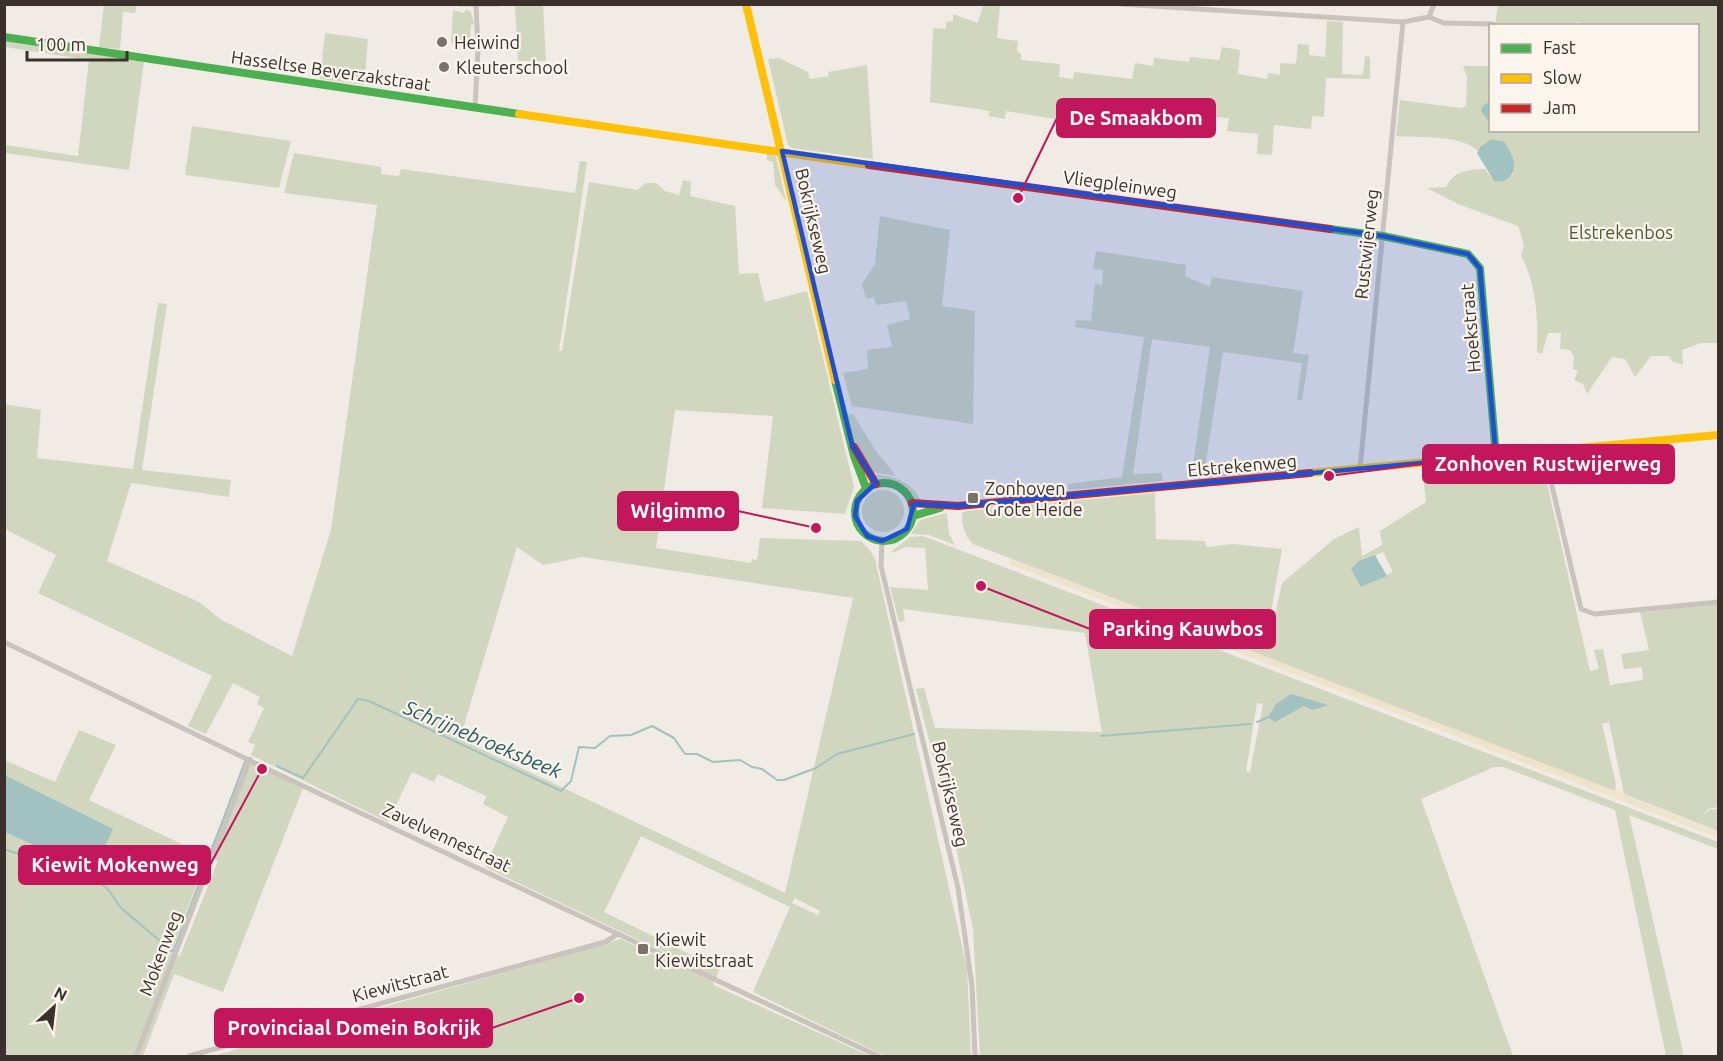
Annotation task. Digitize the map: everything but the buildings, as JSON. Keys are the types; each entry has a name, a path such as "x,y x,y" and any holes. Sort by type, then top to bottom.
{"street":[{"path":"460,4 476,6 498,4"},
{"name":"Bokrijkseweg","path":"746,4 852,445 866,488"},
{"path":"1121,4 1403,22 1428,17 1444,23 1493,24"},
{"path":"1428,17 1434,4"},
{"path":"475,107 478,49 476,6"},
{"name":"Rustwijerweg","path":"1360,469 1403,22"},
{"name":"Hasseltse Beverzakstraat","path":"4,37 782,151"},
{"name":"Vliegpleinweg","path":"782,151 1383,236"},
{"name":"Hoekstraat","path":"1383,236 1468,254 1480,268 1496,456"},
{"name":"Elstrekenweg","path":"912,504 948,506 1719,435"},
{"name":"Bokrijkseweg","path":"852,445 876,484"},
{"path":"1544,452 1581,609 1595,614 1719,602"},
{"path":"885,483 902,489 912,504 913,516 902,534 882,541 867,536 857,524 855,516 857,501 866,488 876,484 885,483"},
{"name":"Elstrekenweg","path":"913,516 948,506"},
{"name":"Bokrijkseweg","path":"882,541 881,566 958,888 972,986 975,1056"},
{"name":"Zavelvennestraat","path":"4,642 878,1056"},
{"name":"Mokenweg","path":"136,1056 250,759"},
{"name":"Kiewitstraat","path":"189,1056 605,942 618,934"}],"highlighted area":[{"path":"782,151 1383,236 1468,254 1480,268 1496,456 958,506 914,504 907,529 882,541 867,536 855,516 857,501 876,483 852,445"}],"green space":[{"path":"104,5 137,5 135,13 123,12 120,49 99,47"},
{"path":"543,5 546,61 518,61 515,6"},
{"path":"983,5 1000,5 997,38 1018,41 1017,51 1021,54 1021,60 1060,64 1059,77 1073,79 1074,72 1132,79 1135,63 1153,66 1154,58 1189,62 1190,57 1219,60 1222,47 1240,50 1238,74 1267,79 1268,73 1280,75 1280,63 1296,64 1298,44 1309,45 1309,55 1325,57 1327,21 1343,22 1342,74 1363,75 1365,56 1370,57 1370,79 1326,78 1324,117 1312,116 1311,129 1274,125 1272,155 1257,154 1258,134 1227,131 1229,118 1129,112 1127,123 1068,117 1067,121 1006,111 1005,119 988,116 990,111 930,102 933,28 946,29 946,22 953,21 953,14 978,23"},
{"name":"Elstrekenbos","path":"1498,5 1718,5 1718,343 1701,343 1682,350 1683,365 1672,361 1669,356 1651,356 1635,377 1625,359 1612,357 1587,394 1583,384 1574,380 1578,371 1573,369 1574,357 1570,350 1560,349 1561,333 1548,333 1542,354 1537,352 1535,303 1530,279 1521,256 1524,245 1518,226 1458,204 1427,188 1446,187 1453,177 1467,171 1485,169 1494,181 1503,182 1514,173 1480,147 1478,151 1451,139 1396,136 1400,100 1460,108 1466,106 1467,77 1463,66 1489,66 1489,132 1699,132 1699,24 1584,24 1578,22 1574,24 1495,24"},
{"path":"466,9 471,12 474,24 471,25 470,46 451,43 453,10 464,13"},
{"path":"325,33 368,39 364,85 320,79"},
{"path":"4,41 144,62 129,170 5,153 5,145 78,156 89,60 5,47"},
{"path":"779,58 808,72 810,79 829,76 828,72 867,65 873,159 792,148 788,145 768,59"},
{"path":"192,126 291,141 279,188 185,175"},
{"path":"294,153 381,167 381,174 399,176 401,169 575,193 580,161 587,162 559,351 562,351 589,182 637,190 646,183 656,183 665,191 679,195 683,180 691,182 690,196 735,206 739,274 758,273 765,302 807,291 854,487 845,514 762,508 773,416 675,410 656,548 751,563 752,559 757,560 760,538 861,541 869,549 875,559 967,968 971,1056 885,1056 753,992 790,907 641,836 604,912 720,969 713,985 870,1056 213,1056 621,939 678,966 681,960 485,867 508,817 483,804 486,796 438,774 434,782 412,772 388,822 251,755 255,745 248,742 264,708 257,704 260,697 233,683 206,734 188,726 212,676 38,593 56,555 5,529 4,404 41,410 37,458 133,469 158,303 167,304 142,470 231,480 229,497 131,483 107,561 199,602 220,619 292,656 331,530 377,205 284,193","holes":["517,547 543,565 583,557 853,598 785,893 460,739","795,898 820,911 818,915 792,903"]},
{"path":"767,154 776,156 786,201 775,185 773,162 767,160"},
{"path":"880,216 950,230 942,306 975,311 973,424 852,406 843,373 868,369 867,350 892,347 887,325 910,319 906,301 876,305 874,297 866,299 862,284 875,264"},
{"path":"1096,251 1186,265 1185,276 1210,287 1212,277 1303,291 1293,353 1309,355 1302,401 1297,399 1302,363 1223,352 1205,468 1293,462 1292,470 1191,479 1210,347 1152,339 1133,474 1162,473 1162,481 1069,490 1068,484 1122,477 1144,337 1075,327 1076,320 1091,321 1095,284 1102,285 1103,270 1093,269"},
{"path":"853,414 876,451 896,476 873,472 855,441 848,415"},
{"path":"1541,457 1590,671 1599,669 1594,650 1603,649 1610,685 1643,680 1642,667 1624,669 1621,654 1649,650 1640,612 1718,604 1718,807 1708,809 1703,816 1709,810 1718,809 1718,831 1624,794 1609,722 1602,724 1616,784 1615,791 973,544 962,522 962,513 966,511 1155,493 1156,539 1204,541 1207,547 1233,544 1282,549 1265,647 1268,648 1282,583 1334,539 1359,527 1362,556 1382,545 1380,531 1426,502 1422,468","holes":["1383,552 1393,572 1363,586 1355,565"]},
{"path":"874,475 895,478 909,485 921,502 914,499 898,483"},
{"path":"883,490 891,491 898,496 903,503 903,519 898,526 891,531 883,532 875,531 868,526 863,519 862,511 863,503 868,496 875,491"},
{"path":"947,513 949,534 955,545 929,535 911,534 920,520"},
{"path":"923,536 1718,842 1718,849 1629,815 1684,1056 1666,1056 1615,810 1503,767 1494,767 1421,799 1513,1056 980,1056 973,929 954,838 916,689 924,688 935,728 1102,732 1085,633 903,609 905,621 899,622 890,587 928,590 925,548 905,547 893,553 892,551 910,537","holes":["1257,703 1263,704 1250,772 1246,771"]},
{"path":"79,730 116,745 89,800 207,856 247,761 303,788 223,992 174,974 143,1056 5,1056 4,760 55,782","holes":["207,856 218,861 180,956 171,953"]}],"sand":[{"path":"1011,559 1615,791 1617,789 1629,797 1718,832 1718,838 1009,564"}],"water":[{"path":"1489,102 1489,122 1481,111 1482,107"},
{"path":"1492,139 1505,142 1513,159 1512,173 1503,182 1494,181 1477,153 1480,147"},
{"path":"1375,555 1387,576 1361,587 1351,569 1359,561"},
{"path":"1291,694 1328,705 1313,710 1304,706 1275,722 1268,717 1276,704"},
{"path":"4,775 113,829 93,872 5,832"}],"waterway":[{"name":"Schrijnebroeksbeek","path":"277,766 303,778 358,699 369,701 561,791 571,781 579,747 595,748 610,736 631,735 652,726 674,738 685,754 697,754 713,762 740,760 752,767 762,769 777,780 784,780 816,768 837,754 914,734"},
{"path":"1257,722 1271,716"},
{"path":"1101,736 1251,724"},
{"name":"Schrijnebroeksbeek","path":"4,849 97,881 107,888 121,908 173,952 246,759"}],"traffic: fast":[{"path":"4,37 519,114"},
{"path":"1330,229 1383,236 1468,254 1480,268 1496,456"},
{"path":"835,380 854,456 866,488"},
{"path":"884,483 895,485 908,496 913,512 911,523 900,536 884,541 873,539 860,528 855,512 857,501 868,488 884,483"},
{"path":"913,516 940,508"}],"traffic: slow":[{"path":"746,4 835,380"},
{"path":"519,114 869,165"},
{"path":"1310,473 1718,435"}],"traffic: jam":[{"path":"869,165 1330,229"},
{"path":"854,447 876,484"},
{"path":"912,503 958,506 1310,473"}],"place":[{"name":"Heiwind","path":"442,42"},
{"name":"Kleuterschool","path":"444,67"},
{"name":"De Smaakbom","path":"1018,198"},
{"name":"Zonhoven Rustwijerweg","path":"1329,476"},
{"name":"Zonhoven Grote Heide","path":"973,498"},
{"name":"Wilgimmo","path":"816,528"},
{"name":"Parking Kauwbos","path":"981,586"},
{"name":"Kiewit Mokenweg","path":"262,769"},
{"name":"Kiewit Kiewitstraat","path":"643,949"},
{"name":"Provinciaal Domein Bokrijk","path":"579,998"}]}
